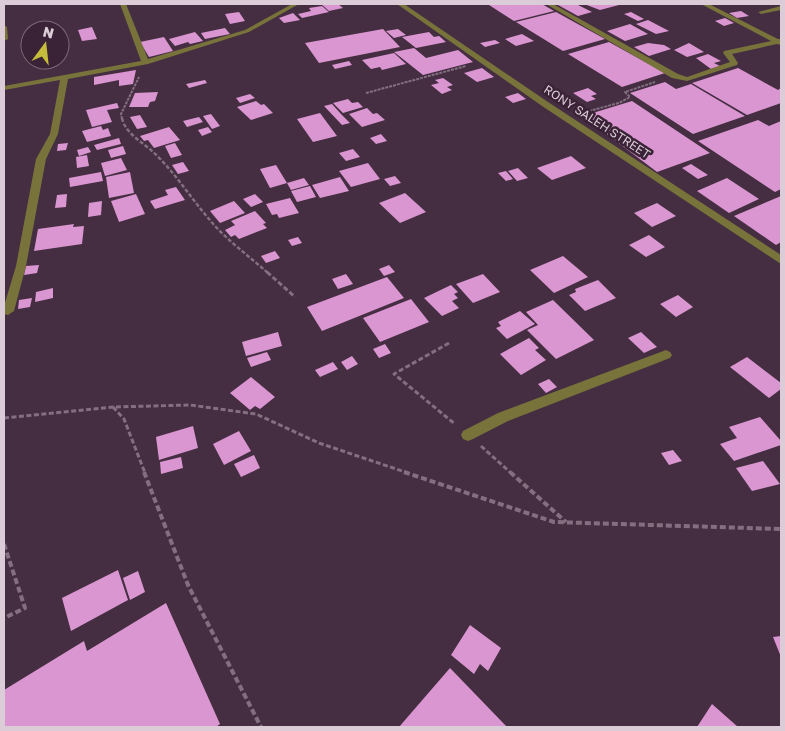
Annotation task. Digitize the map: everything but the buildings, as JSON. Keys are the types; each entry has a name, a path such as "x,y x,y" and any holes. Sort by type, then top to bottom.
{"street":[{"path":"123,4 146,62"},
{"path":"4,88 146,62 247,31 296,4"},
{"name":"RONY SALEH STREET","path":"400,4 781,260"},
{"path":"549,4 675,76 687,79 728,67 734,63 727,52 780,42"},
{"path":"704,4 780,42"},
{"path":"761,12 781,8"},
{"path":"4,27 4,39"},
{"path":"8,312 21,266 41,159 54,134 64,78"},
{"path":"468,435 503,417 666,355"}],"path":[{"path":"366,94 484,61"},
{"path":"146,62 121,114 123,123 139,142 152,151 179,181 210,221 296,297"},
{"path":"566,117 619,103 630,97 625,92 675,76"},
{"path":"4,418 113,407 190,405 256,414 319,443 554,522 781,529"},
{"path":"113,407 124,419 188,585 261,727"},
{"path":"4,544 25,608 4,618"}]}
